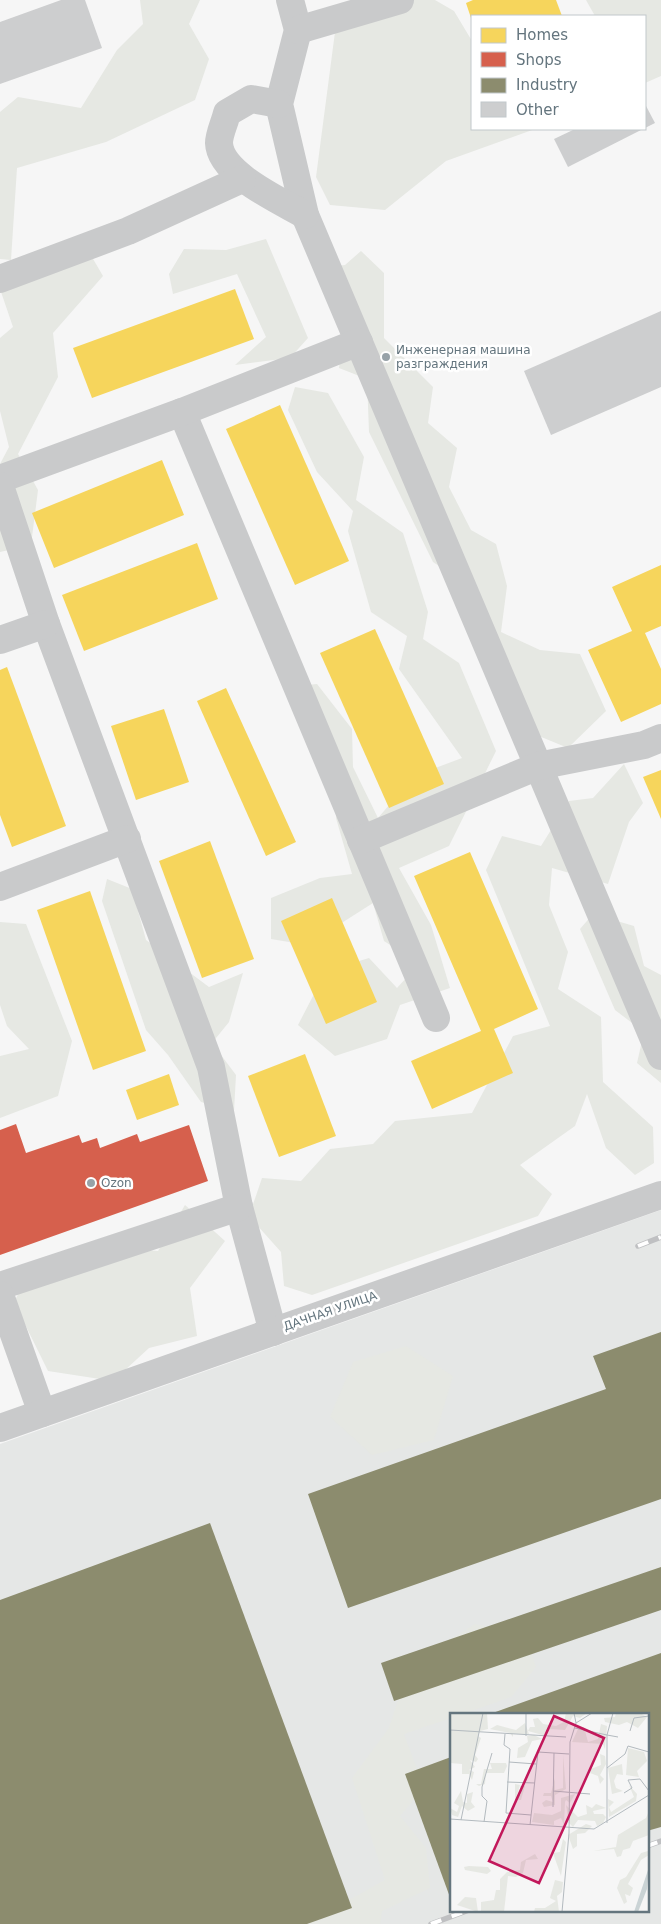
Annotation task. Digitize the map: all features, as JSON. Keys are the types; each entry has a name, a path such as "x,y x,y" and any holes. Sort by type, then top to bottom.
{"street":[{"path":"290,0 298,30 279,104 305,215 661,1056"},
{"path":"298,30 400,0"},
{"path":"279,104 251,99 227,113 219,143 228,164 242,178 305,215"},
{"path":"0,279 128,231 242,178"},
{"path":"0,479 182,412 358,342"},
{"path":"182,412 436,1018"},
{"path":"0,486 46,624 210,1067 239,1207 273,1332"},
{"path":"0,640 46,624"},
{"path":"361,840 538,766 644,745 661,738"},
{"path":"0,887 127,839"},
{"name":"ДАЧНАЯ УЛИЦА","path":"0,1428 661,1195"},
{"path":"0,1286 239,1207"},
{"path":"0,1295 42,1413"}],"shaded area":[{"path":"140,0 200,0 189,24 209,59 195,100 106,142 17,168 11,260 0,259 0,112 18,97 81,108 117,50 143,24"},
{"path":"374,0 435,0 454,11 471,39 471,130 532,130 446,161 385,210 330,205 316,177 335,32"},
{"path":"586,0 661,0 661,76 646,83 646,15 594,15"},
{"path":"266,239 308,338 290,358 235,365 266,337 237,274 173,294 169,274 184,249 226,250"},
{"path":"361,251 384,273 384,338 433,387 428,423 457,448 449,487 471,530 496,544 507,586 501,632 540,650 580,654 606,711 568,748 517,727 469,586 433,562 369,432 367,379 339,368 344,329 317,268 345,265"},
{"path":"89,252 103,276 53,333 58,377 18,454 38,490 31,545 0,552 0,464 9,447 0,411 0,338 13,327 0,289"},
{"path":"295,387 328,393 364,457 356,500 403,533 428,612 423,639 459,663 496,751 449,846 399,868 431,925 450,988 400,1005 387,1039 335,1056 298,1025 326,971 369,958 397,988 419,964 384,941 373,903 307,945 271,939 271,898 320,878 352,874 336,818 344,768 307,685 317,684 352,729 353,767 378,818 414,776 462,758 399,669 407,636 371,612 348,531 353,511 317,472 288,410"},
{"path":"624,764 643,803 629,822 608,884 552,868 549,905 568,952 558,989 601,1017 603,1082 653,1127 654,1163 635,1175 606,1148 587,1094 575,1126 520,1165 552,1194 538,1216 312,1295 284,1286 281,1252 249,1216 262,1178 301,1181 330,1149 373,1144 395,1121 472,1113 513,1036 550,1026 486,870 502,836 541,846 569,801 593,798"},
{"path":"107,879 132,889 146,940 209,987 243,973 229,1022 212,1043 236,1075 234,1111 201,1102 168,1055 146,1030 102,901"},
{"path":"593,914 634,926 644,966 661,975 661,1083 637,1063 644,1032 615,1010 580,929"},
{"path":"0,922 26,924 72,1041 58,1096 0,1118 0,1056 29,1049 7,1026 0,1005"},
{"path":"185,1205 225,1241 190,1288 197,1336 149,1348 113,1381 48,1371 14,1302 31,1269 92,1245 158,1251"},
{"path":"661,1210 661,1924 0,1924 0,1444"},
{"path":"406,1346 453,1376 434,1440 372,1455 330,1417 353,1362"},
{"path":"475,1624 525,1634 536,1667 511,1697 466,1713 450,1713 450,1718 404,1734 424,1788 400,1816 426,1848 430,1888 382,1911 380,1924 306,1924 385,1880 352,1778 389,1728 409,1665"}],"building: Homes":[{"path":"473,0 556,0 562,15 471,15 471,18 466,3"},
{"path":"235,289 254,339 92,398 73,348"},
{"path":"280,405 349,561 295,585 226,429"},
{"path":"162,460 184,515 54,568 32,513"},
{"path":"197,543 218,599 84,651 62,595"},
{"path":"661,565 661,626 645,633 661,669 661,704 621,722 588,650 632,631 612,587"},
{"path":"375,629 444,784 389,808 320,653"},
{"path":"7,667 66,826 12,847 0,815 0,670"},
{"path":"226,688 296,842 266,856 197,701"},
{"path":"164,709 189,782 136,800 111,726"},
{"path":"661,770 661,819 643,777"},
{"path":"210,841 254,959 202,978 159,861"},
{"path":"470,852 538,1009 494,1029 513,1073 432,1109 411,1061 481,1031 414,876"},
{"path":"90,891 146,1051 93,1070 37,910"},
{"path":"332,898 377,1002 326,1024 281,921"},
{"path":"305,1054 336,1136 279,1157 248,1076"},
{"path":"169,1074 179,1105 137,1120 126,1090"}],"building: Shops":[{"path":"16,1124 26,1153 79,1135 82,1143 97,1138 100,1148 137,1134 140,1142 189,1125 208,1181 0,1255 0,1130"}],"building: Industry":[{"path":"661,1332 661,1499 348,1608 308,1494 606,1389 593,1356"},
{"path":"210,1523 352,1908 307,1924 0,1924 0,1600"},
{"path":"661,1567 661,1610 394,1701 381,1663"},
{"path":"661,1653 661,1827 648,1831 648,1713 493,1713"},
{"path":"450,1757 450,1897 405,1774"}],"building: Other":[{"path":"61,0 85,0 102,48 0,84 0,22"},
{"path":"646,106 655,123 646,128"},
{"path":"573,130 641,130 568,167 554,139"},
{"path":"661,311 661,387 551,435 524,371"}],"railway":[{"path":"638,1246 661,1237"},
{"path":"648,1846 661,1841"},
{"path":"431,1924 464,1912"}],"place":[{"name":"Инженерная машина разграждения","path":"386,357"},
{"name":"Ozon","path":"91,1183"}]}
